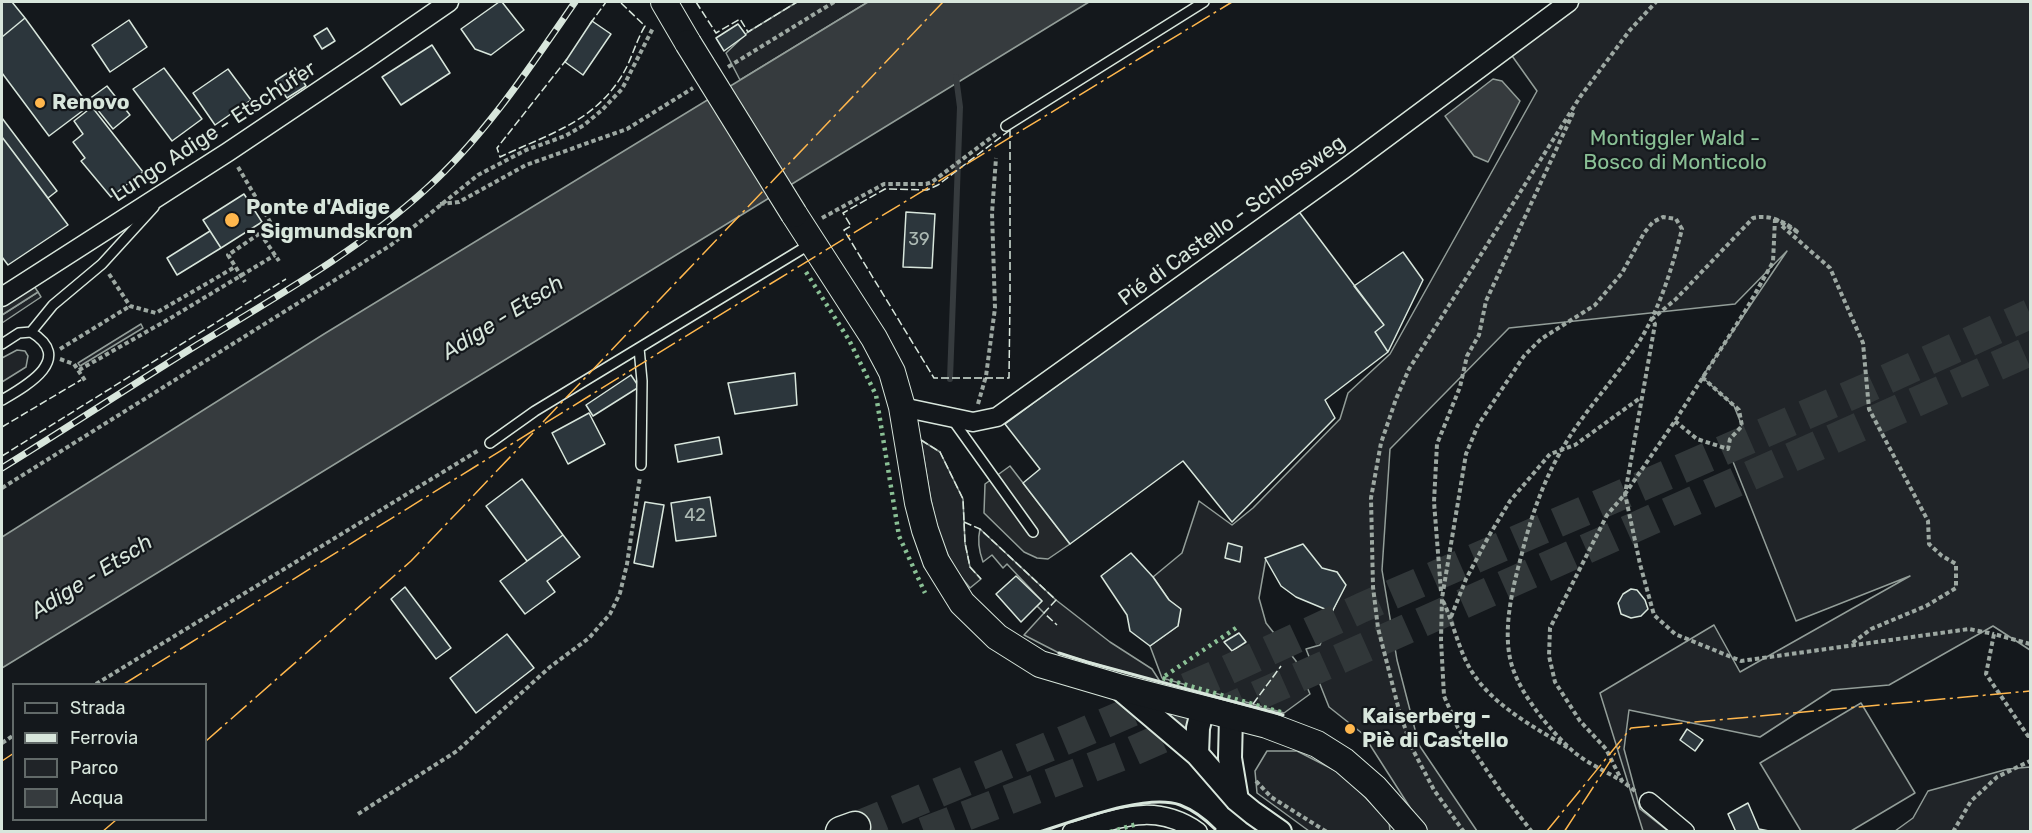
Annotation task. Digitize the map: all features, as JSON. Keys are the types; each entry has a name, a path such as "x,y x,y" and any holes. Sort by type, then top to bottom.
{"main road":[{"path":"666,5 688,43 808,226 874,338 891,372 902,407 918,503 925,530 936,561 962,603 997,637 1041,664 1118,687 1267,725 1317,744 1344,761 1376,788 1414,831"}],"street":[{"name":"Lungo Adige - Etschufer","path":"2,297 228,152 449,2"},
{"name":"Pié di Castello - Schlossweg","path":"902,407 973,422 997,417 1344,169 1569,2"},
{"path":"1118,687 1197,754 1237,800 1280,831"},
{"path":"1197,754 1198,729 1203,708"},
{"path":"1231,716 1230,758 1237,800"},
{"path":"1230,758 1248,739 1267,725"},
{"path":"1649,802 1685,831"},
{"path":"1072,831 1137,813 1163,816 1197,831"}],"lane":[{"path":"1006,126 1204,2"},
{"path":"31,332 53,305 102,264 171,187"},
{"path":"490,443 535,411 639,348 808,226"},
{"path":"2,344 19,333 31,332 41,340 48,355 44,371 31,383 2,400"},
{"path":"639,348 642,381 641,465"},
{"path":"952,419 1033,532"}],"path":[{"path":"725,68 834,2"},
{"path":"1464,831 1434,790 1413,750 1400,714 1378,628 1373,587 1371,498 1381,443 1409,369 1580,97 1630,30 1656,2"},
{"path":"2,488 391,245 478,175 526,150 565,136 585,125 622,89 666,5"},
{"path":"440,204 459,202 526,165 627,129 696,87"},
{"path":"1532,831 1502,793 1458,728 1444,696 1441,640 1442,598 1434,502 1437,444 1460,387 1467,356 1479,335 1486,301 1580,97"},
{"path":"808,226 884,184 932,182 1006,126"},
{"path":"228,152 272,225 228,255 245,282"},
{"path":"973,422 986,376 995,308 992,213 996,158"},
{"path":"1652,319 1676,299 1753,218 1764,216 1775,219 1785,222 1799,233 1775,219"},
{"path":"1576,753 1545,723 1513,669 1509,647 1509,608 1532,514 1561,450 1634,350 1652,319 1682,229 1676,219 1663,218 1653,222 1644,233 1622,273 1595,305 1541,339 1524,356 1478,425 1466,454 1442,598 1467,663 1488,691 1513,714 1576,753 1622,781 1649,802"},
{"path":"1622,781 1606,750 1580,721 1555,682 1549,656 1550,628 1607,515 1625,494 1675,421 1747,308 1773,262 1775,219"},
{"path":"1775,219 1830,268 1863,343 1869,409 1928,521 1929,544 1942,556 1956,564 1956,588 1926,606 1871,629 1849,645"},
{"path":"260,232 279,261"},
{"path":"79,370 275,255"},
{"path":"102,264 129,306 169,319"},
{"path":"156,314 235,266"},
{"path":"48,355 129,306"},
{"path":"1652,319 1656,324 1625,494 1654,615 1675,634 1741,661 1969,629 2031,644"},
{"path":"48,355 74,364 86,382"},
{"path":"1675,421 1697,439 1728,449 1730,439 1742,426 1739,410 1702,377"},
{"path":"1451,618 1471,570 1510,501 1550,454 1575,445 1641,398"},
{"path":"98,683 490,443"},
{"path":"358,814 457,751 550,667 589,638 610,614 620,593 627,564 641,465"},
{"path":"1994,634 1986,674 2028,736 2031,736"},
{"path":"1953,831 1971,801 1997,777 2031,761"}],"green space":[{"path":"797,2 868,2 740,80 726,53 748,32"},
{"name":"Montiggler Wald - Bosco di Monticolo","path":"1580,2 2030,2 2030,650 1993,626 1889,685 1832,690 1760,737 1629,710 1624,749 1640,809 1668,831 1643,831 1600,693 1714,625 1740,672 1910,576 1796,621 1728,449 1742,426 1734,406 1702,377 1787,251 1735,304 1509,328 1390,449 1382,570 1397,660 1419,745 1477,831 1425,831 1363,734 1329,707 1306,649 1320,645 1345,585 1337,572 1266,558 1259,598 1266,623 1296,661 1310,694 1284,713 1162,678 1150,646 1178,626 1180,609 1169,600 1153,577 1182,553 1199,501 1232,525 1253,508 1340,419 1348,393 1390,354 1537,91 1510,53"},
{"path":"38,292 41,297 2,323 2,315"},
{"path":"141,324 143,328 80,366 78,363"},
{"path":"17,350 25,351 28,356 26,367 2,382 2,358"},
{"path":"921,440 940,452 963,499 965,543 970,567 981,579 970,588 955,568 940,536"},
{"path":"980,529 1056,600 1110,642 1152,669 1161,683 1059,653 1024,635 1044,613 1037,606 1042,601 1007,564 1003,568 992,555 983,562 979,546"},
{"path":"1861,703 1915,793 1851,831 1801,831 1760,763"},
{"path":"1267,751 1297,751 1344,775 1389,822 1390,831 1309,831 1257,793 1255,771"},
{"path":"2030,767 2030,831 1895,831 1913,818 1928,791 2008,769"}],"shaded area":[{"path":"32,283 38,292 2,315 2,302"},
{"path":"1010,466 1070,544 1048,559 1037,558 1024,552 984,513 985,484"}],"water":[{"name":"Adige - Etsch","path":"868,2 1089,2 2,668 2,537 324,334"},
{"path":"1493,79 1502,81 1520,101 1488,162 1474,156 1445,116"}],"building":[{"path":"2,2 12,2 25,18 2,37"},
{"path":"502,2 524,30 491,55 475,49 461,29"},
{"path":"25,18 89,106 49,136 2,73 2,37"},
{"path":"129,20 147,47 110,72 92,45"},
{"path":"592,21 611,34 583,75 565,62"},
{"path":"738,24 746,35 724,51 716,38"},
{"path":"327,28 335,41 322,49 314,36"},
{"path":"432,45 450,73 401,105 382,77"},
{"path":"164,68 202,119 172,141 133,89"},
{"path":"295,68 306,86 287,98 275,81"},
{"path":"228,69 251,100 215,125 193,93"},
{"path":"107,86 130,115 113,129 89,99"},
{"path":"92,107 143,172 111,197 81,161 85,158 73,142 83,134 74,121"},
{"path":"2,118 57,191 48,198 2,137"},
{"path":"2,137 68,225 8,265 2,257"},
{"path":"244,194 262,222 221,248 203,220"},
{"path":"1297,209 1384,325 1375,332 1388,352 1325,400 1335,418 1232,522 1183,461 1070,544 1023,483 1040,469 1005,424"},
{"path":"906,212 935,214 932,268 903,267"},
{"path":"210,231 221,248 177,275 167,258"},
{"path":"1403,252 1423,280 1388,352 1375,332 1384,325 1354,286"},
{"path":"795,373 797,405 735,414 728,383"},
{"path":"631,375 639,387 593,416 586,405"},
{"path":"589,413 605,444 568,464 552,433"},
{"path":"719,437 722,454 678,462 675,445"},
{"path":"522,479 563,535 527,561 486,506"},
{"path":"710,497 716,536 676,541 671,503"},
{"path":"645,502 664,505 653,567 634,563"},
{"path":"563,535 580,557 547,581 555,592 525,614 500,581"},
{"path":"1228,543 1242,547 1240,562 1225,558"},
{"path":"1303,544 1322,568 1337,572 1346,585 1332,612 1296,597 1281,586 1265,558"},
{"path":"1131,553 1153,577 1169,600 1181,609 1178,626 1150,646 1130,631 1127,615 1101,576"},
{"path":"1016,576 1042,601 1021,622 996,594"},
{"path":"405,587 451,648 436,659 391,599"},
{"path":"1631,589 1637,590 1645,600 1648,609 1641,616 1631,618 1621,614 1618,603 1623,594"},
{"path":"1239,633 1246,642 1232,651 1224,642"},
{"path":"507,634 534,668 476,713 450,678"},
{"path":"1687,729 1703,740 1695,751 1680,740"},
{"path":"1748,803 1759,829 1774,832 1736,832 1728,814"}],"waterway":[{"path":"950,379 960,107 956,77"}],"tunnel":[{"path":"855,827 1221,673 1361,608 1867,388 2030,314"},
{"path":"924,832 1124,755 2030,351"}],"railway":[{"path":"2,468 286,291 344,253 400,211 468,147 524,76 575,2"}],"hedge":[{"path":"806,272 849,340 876,395 899,536 925,593"},
{"path":"1236,628 1162,678 1284,713"},
{"path":"1110,832 1137,824"}],"fence":[{"path":"590,24 606,2"},
{"path":"567,59 497,148 500,157 570,125 600,103 613,89 627,67 645,26 620,2"},
{"path":"696,2 716,33 740,19 748,32 797,2"},
{"path":"1010,130 1009,378 934,378 844,230 851,226 843,213 885,189 927,190 938,185 1010,130"},
{"path":"2,456 286,279"},
{"path":"2,427 81,380"},
{"path":"921,440 940,452 963,499 965,543 970,567 981,579"},
{"path":"964,522 980,529 1056,600 1044,613 1057,625"},
{"path":"1253,704 1281,666"}],"wall":[{"path":"1059,653 1283,715"},
{"path":"1039,832 1130,805 1166,802 1190,810 1215,829"}],"power":[{"path":"543,422 943,2"},
{"path":"126,683 762,289 1232,2"},
{"path":"207,740 411,561 533,433"},
{"path":"1546,832 1631,728 2030,691"},
{"path":"1564,832 1620,746"},
{"path":"2,761 12,754"},
{"path":"102,832 115,821"}],"place":[{"name":"Renovo","path":"40,103"},
{"name":"Ponte d'Adige - Sigmundskron","path":"232,220"},
{"name":"Kaiserberg - Piè di Castello","path":"1350,729"}]}
